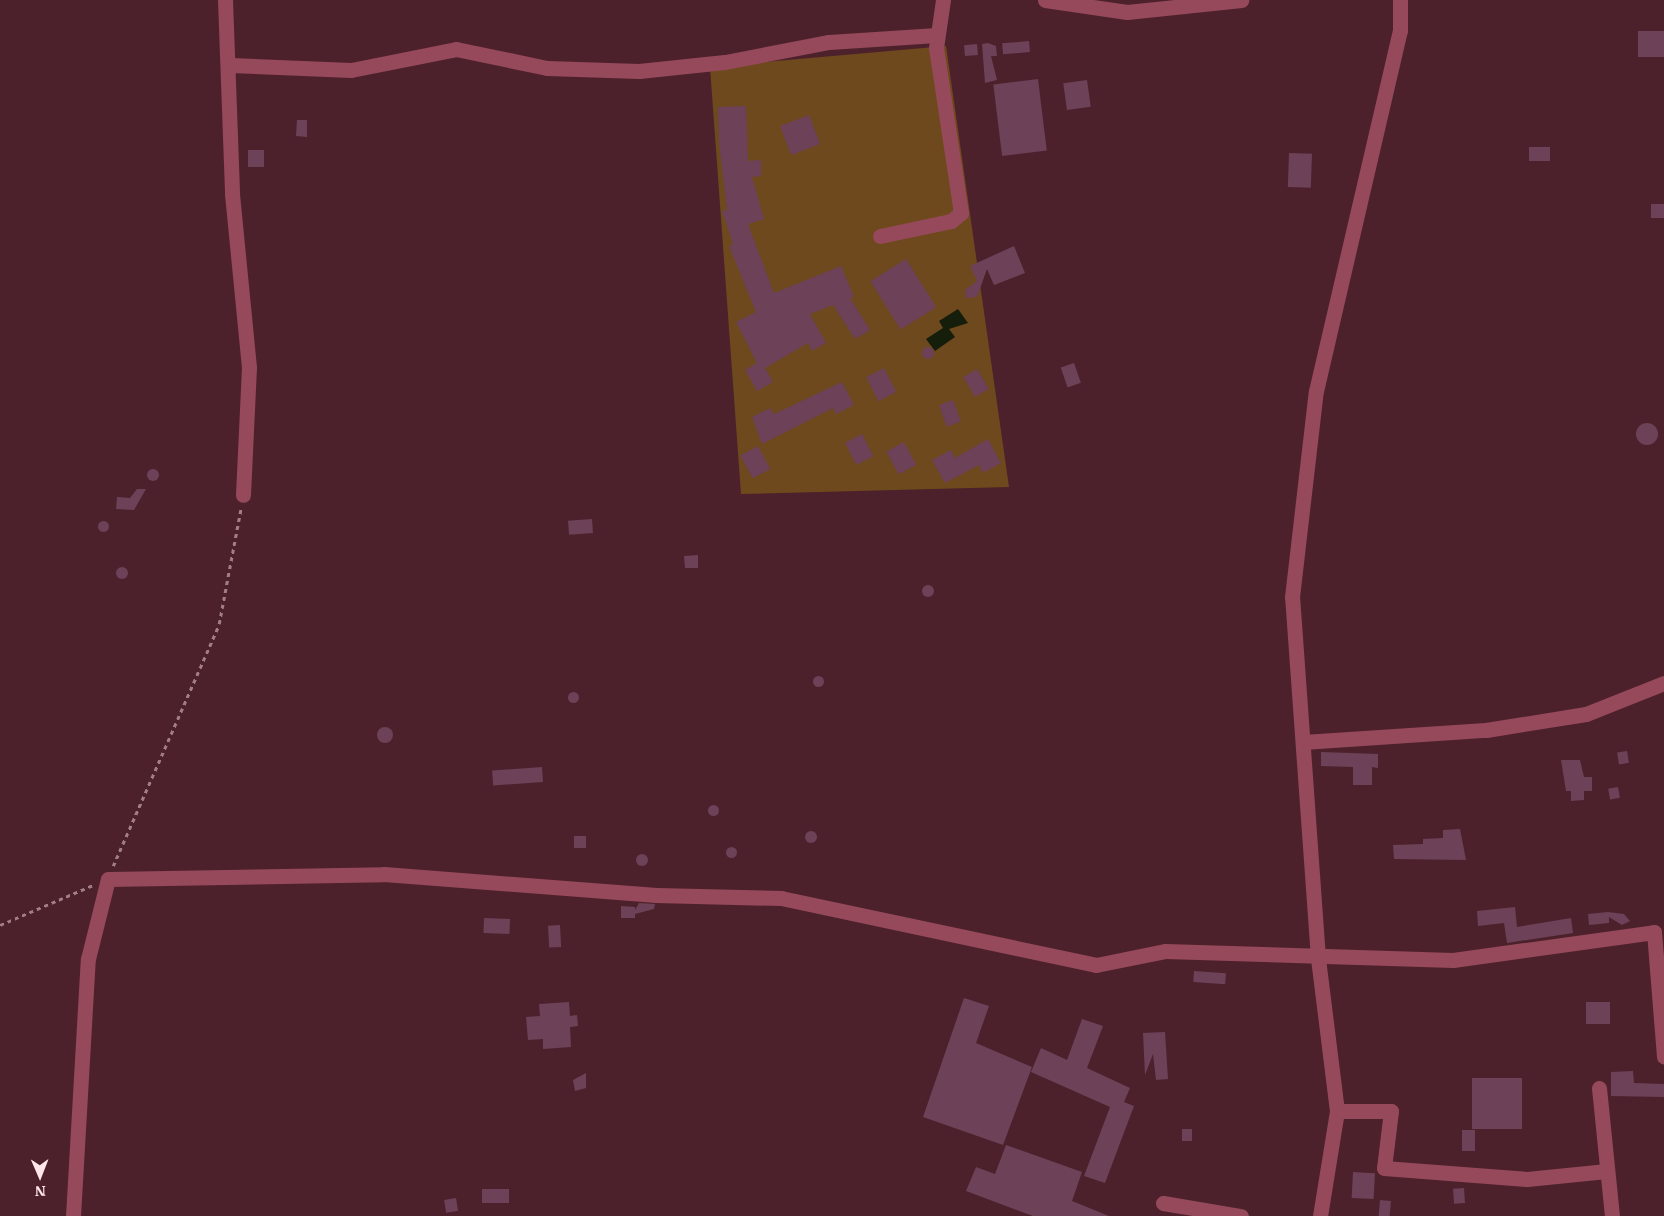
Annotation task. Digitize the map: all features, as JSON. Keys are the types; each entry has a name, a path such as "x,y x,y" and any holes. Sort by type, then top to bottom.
{"street":[{"path":"225,0 230,65 232,194 249,367 243,495"},
{"path":"880,236 951,220 961,213 939,75 937,35 943,0"},
{"path":"1045,0 1127,12 1241,0"},
{"path":"1320,1216 1337,1111 1318,958 1292,597 1302,494 1316,391 1400,32 1400,0"},
{"path":"230,65 351,70 456,49 547,68 639,71 734,60 813,44 937,35"},
{"path":"1303,742 1486,730 1577,715 1664,683"},
{"path":"73,1216 88,959 108,879 384,874 656,894 781,898 1096,965 1165,951 1318,958 1453,960 1654,932 1664,1057"},
{"path":"1599,1088 1612,1216"},
{"path":"1337,1111 1391,1111 1384,1168 1527,1179 1608,1172"},
{"path":"1163,1203 1241,1216"}],"path":[{"path":"0,924 108,879 219,624 243,495"}],"shaded area":[{"path":"946,46 1009,487 741,494 710,67"},
{"path":"958,309 968,323 949,329 955,337 935,351 926,339 943,328 939,321"}],"building":[{"path":"1638,31 1664,31 1664,57 1638,57"},
{"path":"1029,41 1030,52 1003,54 1002,43"},
{"path":"988,43 996,46 997,56 991,56 997,80 985,83 982,44"},
{"path":"977,44 978,55 965,56 964,45"},
{"path":"1038,79 1047,150 1002,156 993,84"},
{"path":"1087,80 1091,107 1067,110 1063,83"},
{"path":"746,106 748,161 761,160 761,176 752,177 764,219 748,224 774,293 841,266 854,297 850,298 870,330 855,339 833,305 810,314 826,343 812,351 808,343 765,368 773,382 757,391 745,370 757,363 736,322 756,312 729,246 733,244 722,211 727,210 719,142 718,107"},
{"path":"809,115 820,144 791,155 780,126"},
{"path":"297,120 307,120 307,137 296,136"},
{"path":"1529,147 1550,147 1550,161 1529,161"},
{"path":"248,150 264,150 264,167 248,167"},
{"path":"1289,153 1312,154 1311,188 1288,187"},
{"path":"1651,204 1664,204 1664,218 1651,218"},
{"path":"1014,246 1025,273 994,285 987,269 977,297 966,298 965,290 977,281 970,266"},
{"path":"906,259 936,307 901,330 870,281"},
{"path":"926,347 930,347 934,353 930,359 926,359 922,355 922,351"},
{"path":"1074,363 1081,383 1068,387 1061,368"},
{"path":"884,368 896,392 878,401 866,377"},
{"path":"977,369 989,389 975,397 963,377"},
{"path":"842,382 854,405 836,414 833,408 762,444 752,417 770,408 774,414"},
{"path":"953,400 961,422 947,427 939,405"},
{"path":"1647,423 1655,426 1658,434 1655,442 1647,445 1639,442 1636,434 1639,426"},
{"path":"862,434 873,456 856,465 845,443"},
{"path":"988,439 1001,463 983,473 979,465 945,483 932,460 951,450 955,458"},
{"path":"904,442 916,465 899,474 886,451"},
{"path":"758,446 770,469 753,478 740,455"},
{"path":"153,469 159,475 153,481 147,475"},
{"path":"137,489 146,489 134,510 116,509 117,497 130,498"},
{"path":"592,519 593,533 569,535 568,521"},
{"path":"103,520 109,526 103,532 97,526"},
{"path":"698,555 698,568 685,568 684,556"},
{"path":"122,567 128,573 122,579 116,573"},
{"path":"928,585 934,591 928,597 922,591"},
{"path":"818,675 824,681 818,687 812,681"},
{"path":"573,691 579,697 573,703 567,697"},
{"path":"385,727 391,729 393,735 391,741 385,743 379,741 377,735 379,729"},
{"path":"1627,751 1629,763 1619,764 1617,753"},
{"path":"1321,752 1378,754 1378,768 1372,767 1372,785 1353,785 1353,767 1321,766"},
{"path":"1561,760 1580,760 1584,777 1592,777 1592,791 1584,791 1584,800 1571,801 1571,791 1566,791"},
{"path":"542,767 543,782 493,785 492,770"},
{"path":"1618,787 1620,798 1610,800 1608,789"},
{"path":"713,804 719,810 713,816 707,810"},
{"path":"1460,829 1466,860 1394,859 1393,845 1423,844 1423,839 1443,838 1443,830"},
{"path":"811,831 817,837 811,843 805,837"},
{"path":"574,836 586,836 586,848 574,848"},
{"path":"731,846 737,852 731,858 725,852"},
{"path":"642,854 648,860 642,866 636,860"},
{"path":"639,903 655,904 654,909 635,914 635,918 621,918 621,906 635,907 635,910"},
{"path":"1515,907 1517,927 1571,918 1573,933 1507,943 1504,923 1478,926 1477,911"},
{"path":"1608,912 1624,914 1630,921 1622,925 1609,917 1609,923 1589,925 1588,914"},
{"path":"484,918 510,919 509,934 483,933"},
{"path":"560,925 561,947 549,948 548,926"},
{"path":"1194,971 1226,973 1225,984 1193,982"},
{"path":"964,998 989,1006 976,1043 1032,1067 1003,1145 923,1117"},
{"path":"569,1002 570,1016 577,1015 578,1026 570,1027 571,1047 543,1049 543,1039 528,1040 526,1017 540,1016 539,1004"},
{"path":"1586,1002 1610,1002 1610,1024 1586,1024"},
{"path":"1082,1019 1103,1026 1087,1068 1130,1088 1124,1102 1134,1106 1105,1183 1084,1176 1110,1107 1031,1072 1041,1048 1067,1060"},
{"path":"1165,1032 1168,1079 1156,1080 1153,1054 1145,1075 1143,1033"},
{"path":"1633,1071 1634,1083 1664,1084 1664,1097 1611,1096 1611,1072"},
{"path":"586,1073 586,1088 575,1091 573,1080"},
{"path":"1472,1078 1522,1078 1522,1129 1472,1129"},
{"path":"1182,1129 1192,1129 1192,1141 1182,1141"},
{"path":"1462,1130 1475,1130 1475,1151 1462,1151"},
{"path":"1006,1145 1082,1172 1072,1201 1109,1216 1033,1216 966,1191 976,1167 995,1174"},
{"path":"1353,1172 1375,1173 1374,1199 1352,1198"},
{"path":"1464,1188 1465,1203 1454,1204 1453,1189"},
{"path":"482,1189 509,1189 509,1203 482,1203"},
{"path":"456,1198 458,1211 446,1213 444,1200"},
{"path":"1380,1200 1391,1201 1390,1216 1379,1216"}]}
